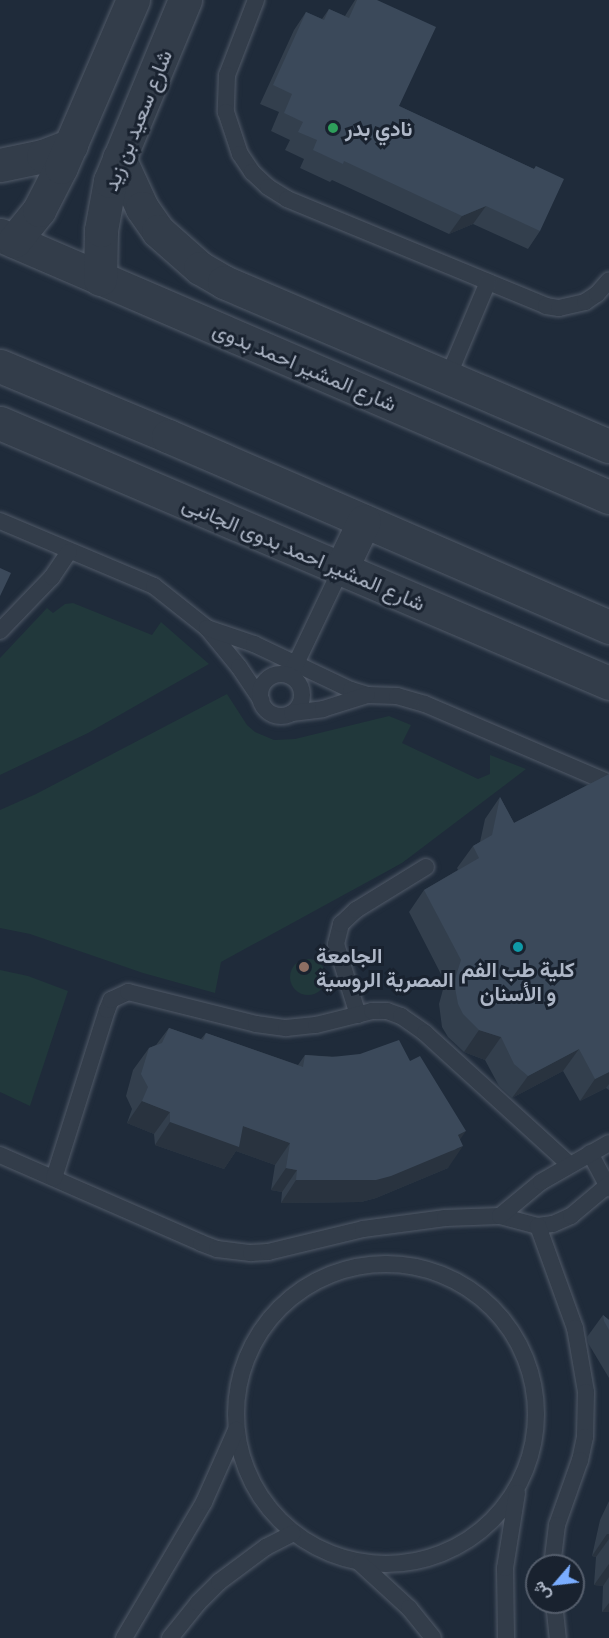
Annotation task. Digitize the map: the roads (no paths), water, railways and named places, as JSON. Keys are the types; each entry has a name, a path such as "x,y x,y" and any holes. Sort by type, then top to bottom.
{"street":[{"path":"7,238 39,210 71,145 133,0"},
{"name":"شارع سعيد بن زيد","path":"99,279 104,205 119,158 185,0"},
{"path":"0,165 43,156 71,145"},
{"path":"119,158 142,208 158,231 200,268 224,282 609,446"},
{"name":"شارع المشير احمد بدوى","path":"7,238 609,497"},
{"path":"0,366 609,627"},
{"name":"شارع المشير احمد بدوى الجانبى","path":"0,423 609,683"},
{"path":"341,569 364,521"}],"lane":[{"path":"256,0 227,75 225,93 231,134 252,172 268,187 287,199 546,306 559,308 585,302 597,294 609,280"},
{"path":"448,377 489,282"},
{"path":"0,521 154,586 207,628 239,667 270,712 277,716 323,709 367,695"},
{"path":"0,631 52,577 69,552"},
{"path":"292,713 301,702 302,694 293,670 341,569"},
{"path":"207,628 238,638 293,670 367,695 397,696 425,704 609,783"},
{"path":"261,700 263,685 268,679 293,670"},
{"path":"358,1015 336,944 341,924 356,910 426,867"},
{"path":"54,1178 107,1010 111,1000 128,992 256,1024 286,1028 316,1025 372,1011 387,1011 413,1024 569,1164"},
{"path":"500,1216 528,1191 569,1164 609,1143"},
{"path":"0,1155 201,1243 234,1252 268,1252 336,1234 390,1224 500,1216 538,1226 552,1224 571,1216 609,1186 590,1153"},
{"path":"538,1226 575,1328 586,1392 585,1437 580,1460 557,1525 553,1554"},
{"path":"506,1638 505,1568 518,1490 533,1449 537,1405 528,1362 507,1324 476,1293 438,1272 395,1263 352,1266 311,1282 276,1309 251,1345 237,1386 236,1430 245,1469 265,1504 293,1533 324,1552 360,1563 397,1565 441,1555 466,1543 495,1520 518,1490"},
{"path":"124,1638 204,1502 236,1430"},
{"path":"170,1638 198,1603 219,1582 250,1558 293,1533"},
{"path":"360,1563 410,1608 433,1638"},
{"path":"555,1614 558,1638"}],"place":[{"name":"نادي بدر","path":"333,128"},
{"name":"كلية طب الفم و الأسنان","path":"518,947"},
{"name":"الجامعة المصرية الروسية","path":"304,967"}]}
